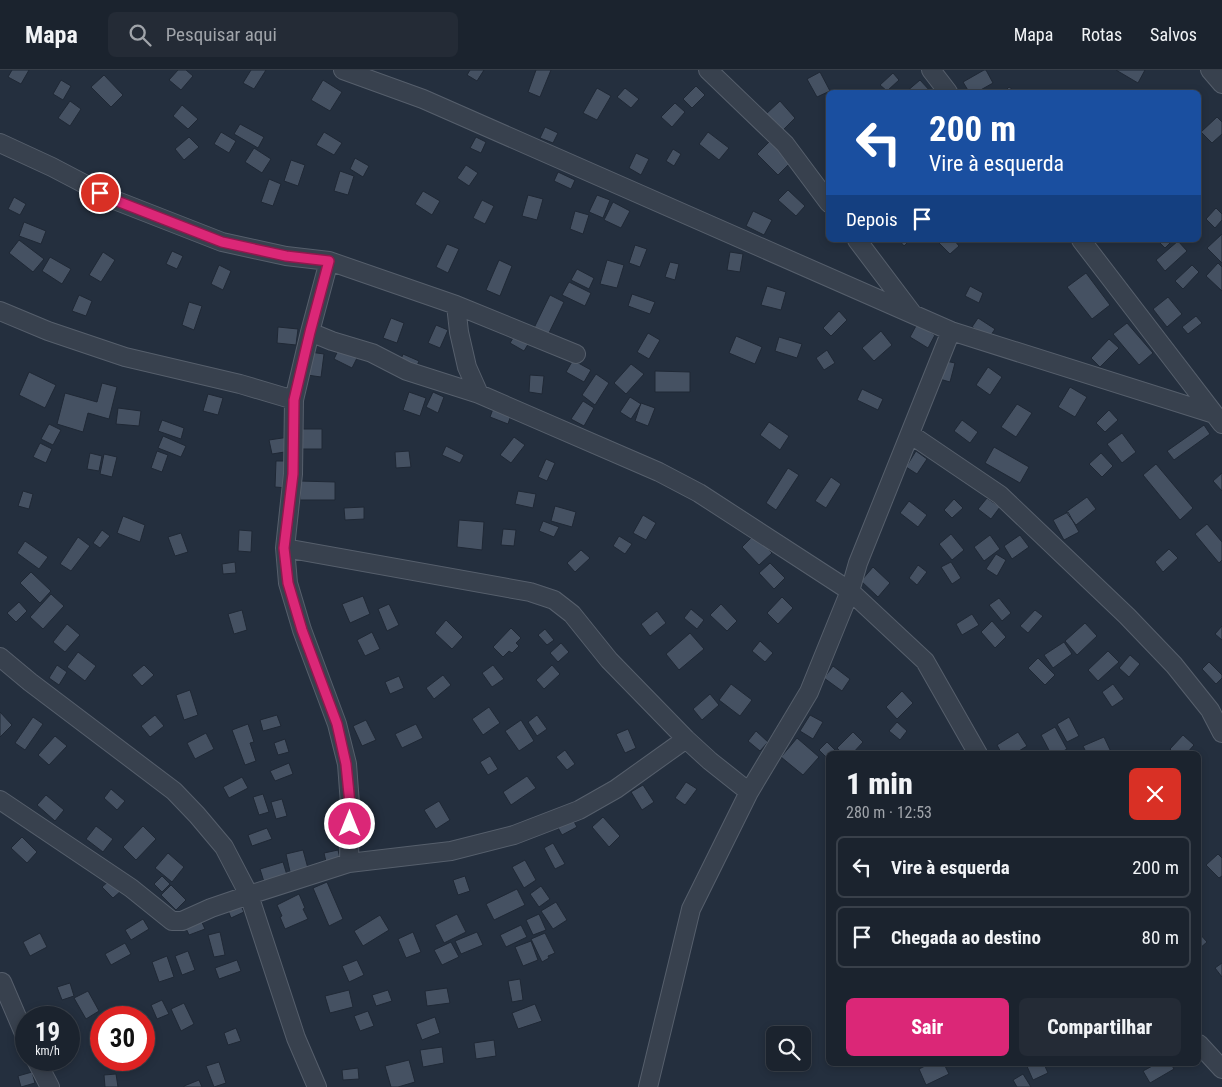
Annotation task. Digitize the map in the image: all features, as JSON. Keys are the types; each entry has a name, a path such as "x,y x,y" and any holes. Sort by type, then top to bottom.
{"street":[{"path":"343,70 423,99 951,331 1219,415"},
{"path":"708,70 785,144 826,198"},
{"path":"931,70 946,90"},
{"path":"1210,70 1222,84"},
{"path":"0,143 52,167 117,201 222,242 286,256 329,261 456,305 576,354"},
{"path":"858,242 914,316"},
{"path":"1083,242 1219,415"},
{"path":"329,261 294,400 293,474 284,548 288,583 302,630 337,724 346,764 350,804 349,863"},
{"path":"456,305 459,332 467,367 479,394"},
{"path":"0,311 48,331 125,357 240,384 294,400"},
{"path":"648,1087 691,909 749,792 809,692 850,592 858,563 951,331"},
{"path":"310,332 372,353 407,371 479,394 659,472 699,493 850,592 925,661 976,751"},
{"path":"910,434 1000,495 1036,529 1127,616 1174,665 1210,710 1222,732"},
{"path":"284,548 530,592 554,600 572,614 609,660 686,739 749,792"},
{"path":"0,657 30,682 174,791 224,847 249,895 296,1038 316,1087"},
{"path":"0,800 131,888 172,921 182,921 211,908 349,863 451,851 514,835 579,810 616,789 686,739"},
{"path":"2,982 15,1012"},
{"path":"1201,1046 1222,1070"},
{"path":"42,1071 50,1087"}],"building":[{"path":"12,70 29,70 21,84 8,77"},
{"path":"178,70 186,70 193,76 181,90 169,80"},
{"path":"251,70 266,70 254,89 243,83"},
{"path":"470,70 484,70 477,81 467,75"},
{"path":"536,70 551,70 540,97 528,92"},
{"path":"986,70 993,83 981,90 968,90 963,82"},
{"path":"1116,70 1145,70 1138,83"},
{"path":"820,72 829,90 826,90 826,93 817,97 807,79"},
{"path":"893,73 899,80 888,90 880,85"},
{"path":"104,75 123,95 111,107 91,87"},
{"path":"61,80 71,86 63,100 53,94"},
{"path":"323,80 342,92 330,111 311,100"},
{"path":"920,80 929,90 908,90"},
{"path":"696,86 705,95 692,108 683,99"},
{"path":"597,88 611,96 597,120 583,113"},
{"path":"625,88 639,99 631,108 617,97"},
{"path":"70,101 81,109 70,126 58,118"},
{"path":"780,101 795,118 782,131 766,114"},
{"path":"675,103 685,112 672,127 661,117"},
{"path":"182,105 198,119 188,129 173,116"},
{"path":"1217,117 1222,122 1222,134 1212,143 1201,132"},
{"path":"240,124 264,137 258,148 234,134"},
{"path":"545,127 558,133 553,143 540,138"},
{"path":"221,132 236,141 229,153 214,144"},
{"path":"324,132 342,143 334,155 316,145"},
{"path":"708,132 729,148 719,160 699,144"},
{"path":"189,137 199,147 184,160 175,149"},
{"path":"476,137 486,142 481,153 470,148"},
{"path":"770,141 791,162 778,175 757,154"},
{"path":"254,148 271,159 262,173 245,162"},
{"path":"673,149 681,154 674,166 666,161"},
{"path":"636,153 649,159 641,175 629,168"},
{"path":"355,158 369,166 363,177 350,169"},
{"path":"291,160 305,165 298,186 284,181"},
{"path":"466,165 478,173 469,186 457,178"},
{"path":"340,171 354,176 348,195 334,191"},
{"path":"558,172 575,180 571,189 554,181"},
{"path":"269,179 281,184 273,206 261,202"},
{"path":"788,190 805,206 796,216 778,200"},
{"path":"423,191 440,201 432,215 415,204"},
{"path":"528,195 543,199 537,220 522,216"},
{"path":"597,195 610,200 603,218 589,212"},
{"path":"14,197 26,204 20,215 8,209"},
{"path":"482,200 494,206 485,224 473,218"},
{"path":"613,202 630,211 621,228 604,220"},
{"path":"1216,208 1222,214 1222,220 1215,228 1206,219"},
{"path":"575,211 589,215 583,234 570,229"},
{"path":"753,211 772,220 764,235 746,226"},
{"path":"24,222 46,231 41,244 19,236"},
{"path":"1222,234 1222,263 1207,248"},
{"path":"19,240 44,259 33,272 9,253"},
{"path":"938,242 956,242 959,246 950,254"},
{"path":"1159,242 1171,242 1165,248"},
{"path":"1177,242 1187,251 1165,271 1156,260"},
{"path":"447,244 459,249 448,273 436,267"},
{"path":"635,245 647,249 640,267 629,263"},
{"path":"172,251 183,256 177,269 166,264"},
{"path":"103,252 115,260 101,282 89,275"},
{"path":"730,252 743,254 740,272 727,270"},
{"path":"50,257 71,269 62,284 42,271"},
{"path":"499,260 512,266 500,296 486,290"},
{"path":"607,260 624,265 617,288 600,284"},
{"path":"670,262 679,264 675,280 665,277"},
{"path":"1218,263 1222,267 1222,291 1206,276"},
{"path":"219,265 231,271 223,290 211,284"},
{"path":"1192,265 1199,272 1183,289 1175,281"},
{"path":"577,269 594,278 589,289 571,280"},
{"path":"1086,273 1110,305 1092,319 1067,287"},
{"path":"569,282 591,293 585,306 562,295"},
{"path":"767,286 786,292 781,310 761,305"},
{"path":"970,286 983,293 979,303 965,296"},
{"path":"632,294 655,302 650,314 628,306"},
{"path":"79,295 92,301 86,316 72,311"},
{"path":"550,295 564,302 548,335 534,328"},
{"path":"1168,297 1182,314 1167,327 1153,309"},
{"path":"189,302 202,306 194,330 182,325"},
{"path":"839,311 847,320 831,336 823,328"},
{"path":"1196,316 1202,323 1188,334 1182,327"},
{"path":"391,318 404,323 397,343 383,338"},
{"path":"978,318 995,329 989,338 972,327"},
{"path":"1127,323 1153,353 1139,365 1113,334"},
{"path":"917,324 935,335 928,348 910,337"},
{"path":"436,325 448,330 440,348 428,343"},
{"path":"278,327 298,329 296,345 277,343"},
{"path":"881,331 892,345 874,361 862,348"},
{"path":"516,333 530,341 524,351 510,343"},
{"path":"648,333 660,340 649,359 637,352"},
{"path":"736,336 762,347 755,364 729,353"},
{"path":"779,337 802,344 797,358 775,351"},
{"path":"1109,339 1119,348 1100,367 1091,358"},
{"path":"341,344 359,354 352,368 334,359"},
{"path":"827,350 835,363 824,370 816,358"},
{"path":"310,352 324,354 321,377 307,375"},
{"path":"403,354 419,361 416,368 400,362"},
{"path":"573,360 591,370 584,382 566,372"},
{"path":"941,360 955,363 950,382 936,378"},
{"path":"631,364 644,374 626,394 614,383"},
{"path":"988,367 1002,377 990,395 976,385"},
{"path":"655,371 690,372 690,392 655,392"},
{"path":"29,372 56,385 45,408 19,395"},
{"path":"596,374 609,383 595,405 582,395"},
{"path":"530,375 544,376 542,394 529,392"},
{"path":"102,383 117,387 109,419 88,413 83,432 57,424 65,393 97,402"},
{"path":"1070,387 1087,397 1075,417 1058,407"},
{"path":"862,389 883,399 878,410 857,400"},
{"path":"409,392 426,398 420,416 403,410"},
{"path":"433,392 444,397 438,413 426,407"},
{"path":"208,394 223,398 218,415 203,411"},
{"path":"630,397 641,404 631,419 620,412"},
{"path":"583,401 594,408 584,426 571,419"},
{"path":"641,403 655,408 648,426 635,421"},
{"path":"1017,404 1032,413 1016,437 1001,427"},
{"path":"494,406 512,412 508,424 490,417"},
{"path":"118,408 141,411 139,426 116,424"},
{"path":"1109,410 1118,420 1105,432 1096,423"},
{"path":"162,420 184,428 181,439 158,431"},
{"path":"962,420 978,432 970,443 954,431"},
{"path":"769,422 789,436 780,450 760,435"},
{"path":"49,424 61,430 53,445 41,439"},
{"path":"1204,425 1210,434 1174,460 1167,451"},
{"path":"299,429 322,429 322,449 299,449"},
{"path":"1122,433 1136,452 1122,463 1107,444"},
{"path":"163,436 186,446 181,457 158,448"},
{"path":"289,437 291,451 272,454 269,440"},
{"path":"514,437 525,445 511,463 500,455"},
{"path":"40,443 52,449 46,463 33,457"},
{"path":"446,446 464,455 460,463 442,455"},
{"path":"994,447 1029,467 1020,483 985,463"},
{"path":"157,451 168,455 162,472 151,468"},
{"path":"409,451 411,467 396,468 395,452"},
{"path":"916,451 927,459 917,474 906,467"},
{"path":"90,453 102,456 99,471 87,469"},
{"path":"1101,453 1113,466 1102,477 1089,464"},
{"path":"104,454 117,457 112,477 100,474"},
{"path":"546,459 555,463 547,481 538,477"},
{"path":"276,461 290,461 288,488 275,487"},
{"path":"1156,464 1193,508 1180,520 1143,475"},
{"path":"788,468 799,475 776,510 766,503"},
{"path":"1222,473 1222,491 1213,481"},
{"path":"831,477 841,484 826,508 815,501"},
{"path":"300,481 335,482 335,500 300,500"},
{"path":"23,491 33,494 29,509 18,506"},
{"path":"518,491 536,494 533,508 515,504"},
{"path":"1087,497 1096,509 1076,525 1066,512"},
{"path":"987,498 1000,507 991,519 978,509"},
{"path":"954,499 963,508 952,518 944,510"},
{"path":"909,501 927,515 918,527 900,513"},
{"path":"555,506 576,512 572,527 551,521"},
{"path":"364,507 364,519 345,520 344,508"},
{"path":"1068,512 1079,532 1064,540 1053,520"},
{"path":"643,515 656,523 646,540 633,533"},
{"path":"123,516 145,525 140,542 117,533"},
{"path":"459,520 484,522 482,550 457,547"},
{"path":"543,521 559,527 554,537 539,531"},
{"path":"1207,524 1222,542 1222,560 1219,563 1195,534"},
{"path":"503,529 516,530 514,546 501,545"},
{"path":"102,530 110,536 100,548 93,543"},
{"path":"239,530 252,531 251,552 238,551"},
{"path":"181,533 188,552 175,556 168,537"},
{"path":"951,534 964,550 952,560 939,544"},
{"path":"754,535 772,553 759,565 742,547"},
{"path":"990,535 1000,549 984,561 974,547"},
{"path":"1020,535 1029,547 1012,559 1004,546"},
{"path":"619,536 632,544 625,554 613,546"},
{"path":"78,537 90,546 71,571 60,564"},
{"path":"25,541 48,557 39,569 17,553"},
{"path":"1169,549 1178,558 1163,572 1155,562"},
{"path":"581,550 590,558 575,572 567,563"},
{"path":"996,554 1006,560 997,576 986,569"},
{"path":"235,562 236,573 223,574 222,564"},
{"path":"951,562 961,578 952,584 941,567"},
{"path":"770,563 785,578 774,589 759,573"},
{"path":"918,565 927,572 917,585 909,578"},
{"path":"873,567 890,583 878,597 861,581"},
{"path":"31,572 51,591 40,603 20,583"},
{"path":"51,594 64,606 43,629 30,617"},
{"path":"363,596 370,614 350,623 342,604"},
{"path":"782,597 793,608 778,624 767,613"},
{"path":"999,598 1011,613 1002,621 989,605"},
{"path":"19,602 27,611 16,622 7,613"},
{"path":"389,604 399,625 387,631 378,609"},
{"path":"721,604 737,621 727,631 710,615"},
{"path":"691,609 704,620 697,629 684,618"},
{"path":"242,610 247,630 234,634 228,614"},
{"path":"1035,610 1043,616 1028,633 1020,626"},
{"path":"657,611 666,623 650,636 641,624"},
{"path":"972,614 979,625 962,635 956,624"},
{"path":"446,620 463,637 452,649 435,633"},
{"path":"992,621 1006,637 995,648 981,632"},
{"path":"1085,623 1097,636 1077,655 1065,641"},
{"path":"67,624 80,635 65,652 53,642"},
{"path":"1222,626 1222,640 1215,634"},
{"path":"511,628 521,638 516,643 519,646 512,653 509,651 503,657 493,647"},
{"path":"545,629 554,640 547,645 538,635"},
{"path":"372,632 380,649 365,656 357,640"},
{"path":"690,633 704,649 679,670 666,654"},
{"path":"760,641 773,653 765,662 752,651"},
{"path":"1064,642 1072,654 1053,668 1044,655"},
{"path":"561,643 569,652 558,662 550,653"},
{"path":"1108,651 1119,662 1098,681 1088,670"},
{"path":"78,652 96,666 85,681 67,667"},
{"path":"1130,655 1140,664 1129,677 1119,668"},
{"path":"1038,658 1055,675 1045,685 1028,668"},
{"path":"1209,662 1222,675 1222,678 1216,684 1202,669"},
{"path":"57,665 67,672 59,685 49,678"},
{"path":"144,665 154,675 142,686 132,675"},
{"path":"493,665 504,679 492,687 482,673"},
{"path":"552,665 560,674 544,689 536,680"},
{"path":"833,666 850,679 842,691 824,678"},
{"path":"443,675 451,685 434,699 426,688"},
{"path":"399,676 404,688 390,694 385,682"},
{"path":"731,684 752,700 740,716 719,700"},
{"path":"1113,684 1124,699 1112,707 1102,692"},
{"path":"190,690 198,715 184,720 176,695"},
{"path":"902,691 913,703 897,719 886,707"},
{"path":"710,694 719,705 702,720 693,709"},
{"path":"489,707 500,723 483,735 472,719"},
{"path":"0,712 12,725 0,737"},
{"path":"155,715 164,726 150,737 141,726"},
{"path":"277,715 281,726 263,731 260,720"},
{"path":"537,715 547,729 537,736 528,722"},
{"path":"810,715 823,722 813,739 800,731"},
{"path":"33,717 43,724 25,750 15,743"},
{"path":"1069,717 1079,736 1067,742 1057,724"},
{"path":"366,720 376,740 362,746 353,726"},
{"path":"521,720 534,741 519,751 505,731"},
{"path":"897,722 907,731 900,740 889,731"},
{"path":"248,724 254,742 250,743 256,761 245,765 232,730"},
{"path":"416,724 423,738 402,748 395,734"},
{"path":"1055,727 1067,749 1063,751 1049,751 1041,735"},
{"path":"628,729 636,748 625,753 616,734"},
{"path":"756,731 768,742 760,751 748,741"},
{"path":"853,732 863,742 855,751 840,751 837,748"},
{"path":"1018,732 1027,746 1019,751 1000,751 997,745"},
{"path":"206,733 214,749 195,759 187,743"},
{"path":"1183,735 1194,745 1189,751 1172,751 1170,749"},
{"path":"55,736 67,746 49,765 38,755"},
{"path":"1104,737 1111,751 1086,751 1083,746"},
{"path":"797,738 819,757 803,775 781,757"},
{"path":"285,739 289,752 278,755 274,743"},
{"path":"827,742 836,751 826,751 826,757 819,750"},
{"path":"565,750 575,764 567,770 556,757"},
{"path":"490,756 498,769 488,775 480,762"},
{"path":"289,763 293,774 275,781 270,771"},
{"path":"527,776 536,788 511,805 503,792"},
{"path":"242,777 248,788 229,798 223,787"},
{"path":"686,782 697,789 685,805 675,798"},
{"path":"643,785 654,802 642,810 631,792"},
{"path":"111,789 125,801 117,810 104,798"},
{"path":"263,794 269,812 259,815 253,797"},
{"path":"46,795 64,810 55,821 37,805"},
{"path":"282,799 287,816 276,819 271,802"},
{"path":"439,801 450,820 436,829 424,810"},
{"path":"571,816 577,827 562,835 556,824"},
{"path":"603,817 620,836 609,847 592,827"},
{"path":"96,826 113,839 103,852 86,839"},
{"path":"143,826 156,839 136,860 123,847"},
{"path":"267,828 272,839 252,846 248,835"},
{"path":"22,837 37,852 27,863 11,848"},
{"path":"553,843 565,864 555,869 544,848"},
{"path":"303,850 309,872 291,876 286,854"},
{"path":"338,850 341,863 327,866 324,853"},
{"path":"168,853 184,867 172,882 155,868"},
{"path":"1218,854 1222,858 1222,876 1219,878 1206,865"},
{"path":"525,860 536,880 524,888 512,867"},
{"path":"283,862 287,875 264,882 260,869"},
{"path":"162,876 170,884 162,892 154,884"},
{"path":"465,876 470,891 458,895 453,880"},
{"path":"111,879 122,890 113,898 102,887"},
{"path":"327,882 343,919 329,926 313,888"},
{"path":"171,885 186,900 176,910 161,895"},
{"path":"541,886 550,899 539,907 530,894"},
{"path":"517,889 525,905 494,920 486,904"},
{"path":"299,894 308,919 285,929 277,905"},
{"path":"239,902 244,912 231,918 227,908"},
{"path":"556,902 567,920 553,929 541,911"},
{"path":"457,914 466,932 444,943 435,925"},
{"path":"539,914 546,930 533,935 526,920"},
{"path":"380,915 389,930 363,946 354,931"},
{"path":"200,918 205,929 189,935 184,924"},
{"path":"143,919 149,929 131,940 125,930"},
{"path":"521,925 527,937 506,947 500,935"},
{"path":"220,932 225,955 214,957 208,935"},
{"path":"413,932 421,952 406,958 398,939"},
{"path":"477,932 483,945 461,954 455,941"},
{"path":"40,933 47,947 30,956 23,942"},
{"path":"545,933 555,953 548,956 549,958 542,962 531,939"},
{"path":"1201,935 1207,942 1201,947"},
{"path":"531,941 538,960 523,966 515,947"},
{"path":"451,942 459,957 442,965 434,950"},
{"path":"125,943 131,954 111,965 105,954"},
{"path":"188,951 195,970 182,975 175,956"},
{"path":"167,956 174,977 159,982 152,962"},
{"path":"237,960 241,971 219,979 215,968"},
{"path":"357,960 364,975 349,982 342,966"},
{"path":"1222,963 1222,977 1215,968"},
{"path":"520,979 523,1000 512,1002 508,981"},
{"path":"70,983 74,996 62,1000 57,987"},
{"path":"447,988 450,1003 427,1006 425,991"},
{"path":"349,990 353,1007 330,1013 325,996"},
{"path":"388,990 392,1001 376,1006 372,995"},
{"path":"88,991 96,1006 90,1006 90,1017 86,1019 74,998"},
{"path":"162,1000 169,1014 157,1019 155,1006 151,1005"},
{"path":"184,1003 194,1024 181,1031 171,1009"},
{"path":"535,1004 542,1021 518,1029 512,1013"},
{"path":"368,1011 374,1026 360,1031 354,1016"},
{"path":"435,1017 440,1033 422,1040 416,1024"},
{"path":"236,1028 241,1041 228,1045 224,1033"},
{"path":"494,1040 496,1056 476,1059 474,1043"},
{"path":"442,1047 444,1063 423,1067 420,1050"},
{"path":"409,1060 415,1082 391,1087 385,1066"},
{"path":"219,1062 226,1083 214,1087 206,1066"},
{"path":"925,1066 945,1066 949,1074 926,1085 919,1069"},
{"path":"1027,1066 1045,1066 1048,1073 1033,1080"},
{"path":"1152,1066 1172,1066 1174,1069 1150,1083 1143,1071"},
{"path":"358,1068 359,1079 343,1080 342,1070"},
{"path":"32,1072 35,1083 21,1087 18,1076"},
{"path":"116,1074 118,1087 105,1087 104,1075"},
{"path":"1023,1074 1031,1087 1017,1087 1013,1080"},
{"path":"199,1080 202,1087 184,1087 184,1086"}],"route":[{"path":"100,193 222,242 286,256 329,261 294,400 293,474 284,548 288,583 302,630 337,724 346,764 350,824"}]}
